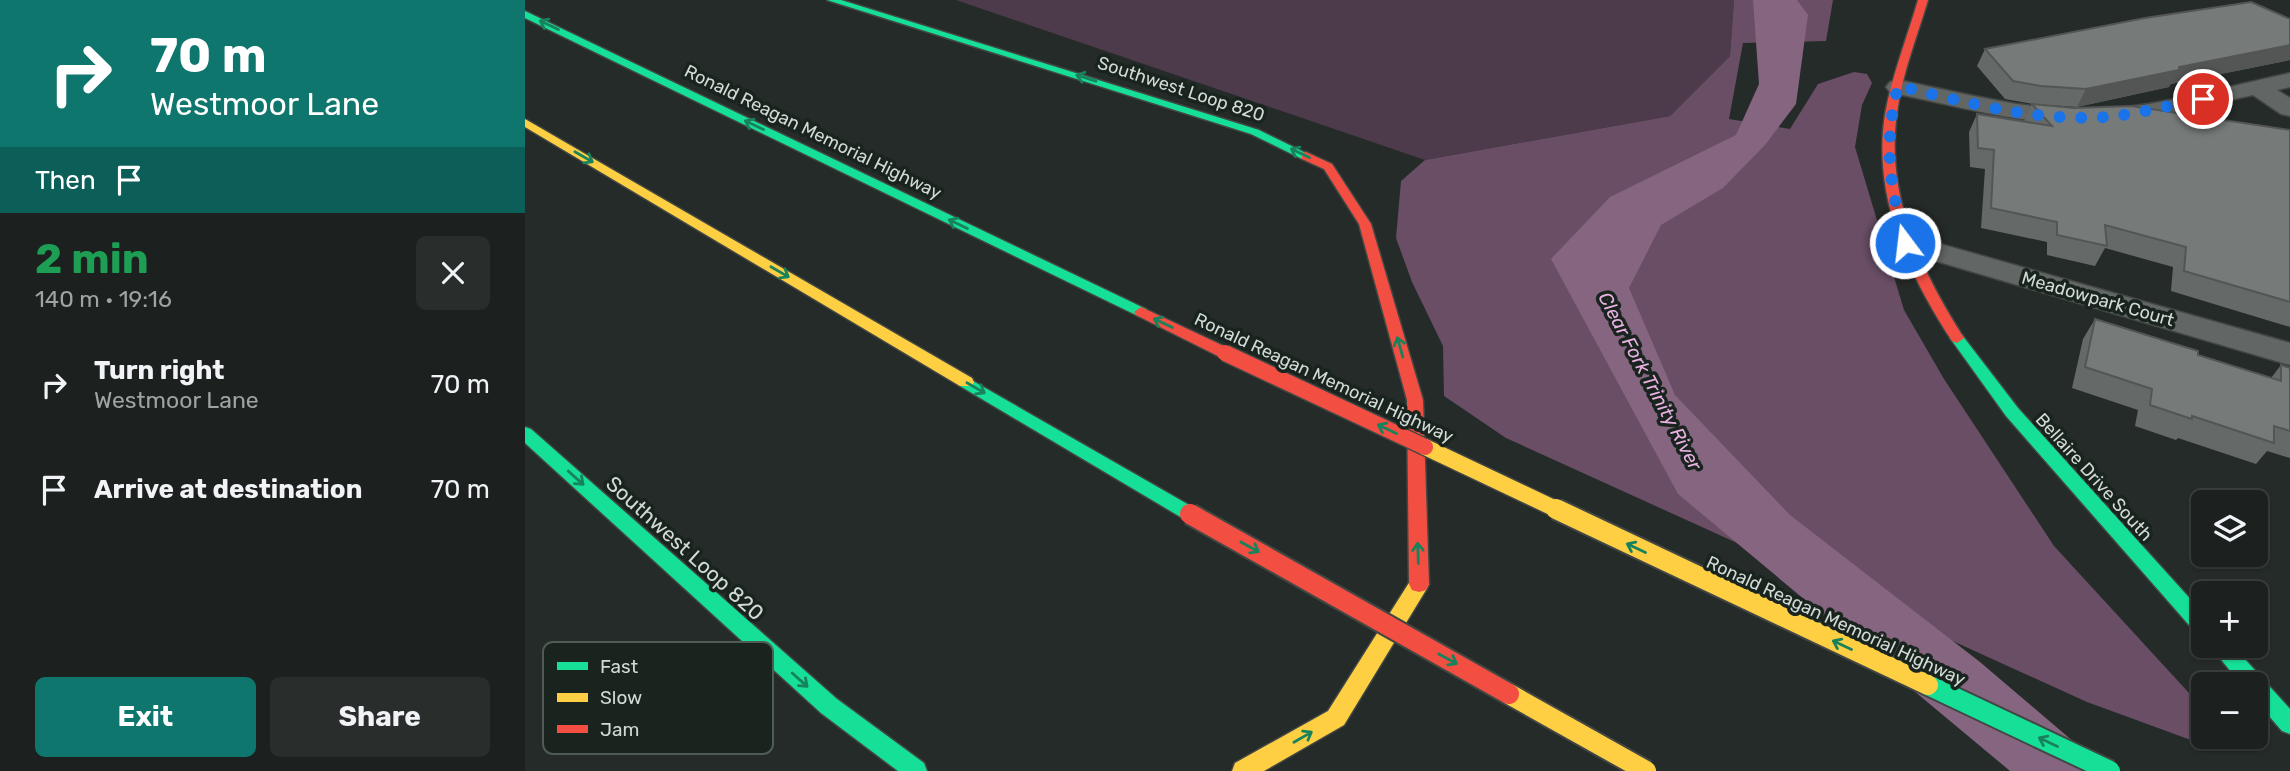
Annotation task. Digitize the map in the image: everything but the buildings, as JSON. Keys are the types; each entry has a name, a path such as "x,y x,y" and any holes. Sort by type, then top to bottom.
{"main road":[{"name":"Southwest Loop 820","path":"832,0 1255,132 1328,167 1365,224 1415,400 1419,586 1336,718 1244,771"},
{"path":"1898,86 1923,0"},
{"name":"Ronald Reagan Memorial Highway","path":"525,14 1225,353 2110,771"},
{"name":"Bellaire Drive South","path":"1898,86 1890,117 1888,147 1891,192 1905,243 1962,348 2029,435 2191,614"},
{"path":"525,122 1190,514 1646,771"},
{"name":"Southwest Loop 820","path":"525,433 758,642"},
{"name":"Southwest Loop 820","path":"773,656 829,706 916,771"},
{"path":"2231,658 2243,672"},
{"path":"2268,699 2290,724"}],"street":[{"path":"1898,86 2023,113 2079,117 2122,116 2290,80"},
{"path":"2257,87 2290,109"},
{"name":"Meadowpark Court","path":"1905,243 2290,354"}],"shaded area":[{"path":"956,0 1734,0 1730,56 1670,116 1425,160"},
{"path":"1734,0 1833,0 1826,41 1743,43 1729,119 1790,129 1818,84 1854,72 1867,74 1872,83 1862,105 1855,147 1904,310 1944,379 2054,546 2189,693 2191,740 2087,702 1506,438 1444,396 1443,346 1412,282 1396,238 1401,181 1425,160 1670,116 1730,56"}],"water":[{"name":"Clear Fork Trinity River","path":"1753,0 1797,0 1808,15 1796,104 1765,145 1723,188 1661,225 1629,288 1675,395 1790,515 1980,662 2108,771 2010,771 1678,494 1551,259 1610,197 1736,135 1759,84"}],"traffic: fast":[{"path":"832,0 1255,132 1306,156"},
{"path":"525,14 1141,312"},
{"path":"1957,338 2012,412 2191,613"},
{"path":"966,382 1190,514"},
{"path":"525,433 758,642"},
{"path":"773,656 829,706 916,771"},
{"path":"2231,658 2243,672"},
{"path":"1928,685 2110,771"},
{"path":"2268,699 2290,724"}],"traffic: slow":[{"path":"525,122 966,382"},
{"path":"1425,447 1928,685"},
{"path":"1243,771 1336,718 1419,584"},
{"path":"1509,694 1646,771"}],"traffic: jam":[{"path":"1923,0 1894,96 1888,156 1891,183 1905,238 1929,291 1957,338"},
{"path":"1306,156 1328,167 1365,224 1415,400 1419,584"},
{"path":"1141,312 1225,353"},
{"path":"1225,353 1425,447"},
{"path":"1190,514 1509,694"}],"route":[{"path":"1905,243 1891,192 1888,147 1890,117 1898,86 2023,113 2079,117 2122,116 2203,99"}]}
